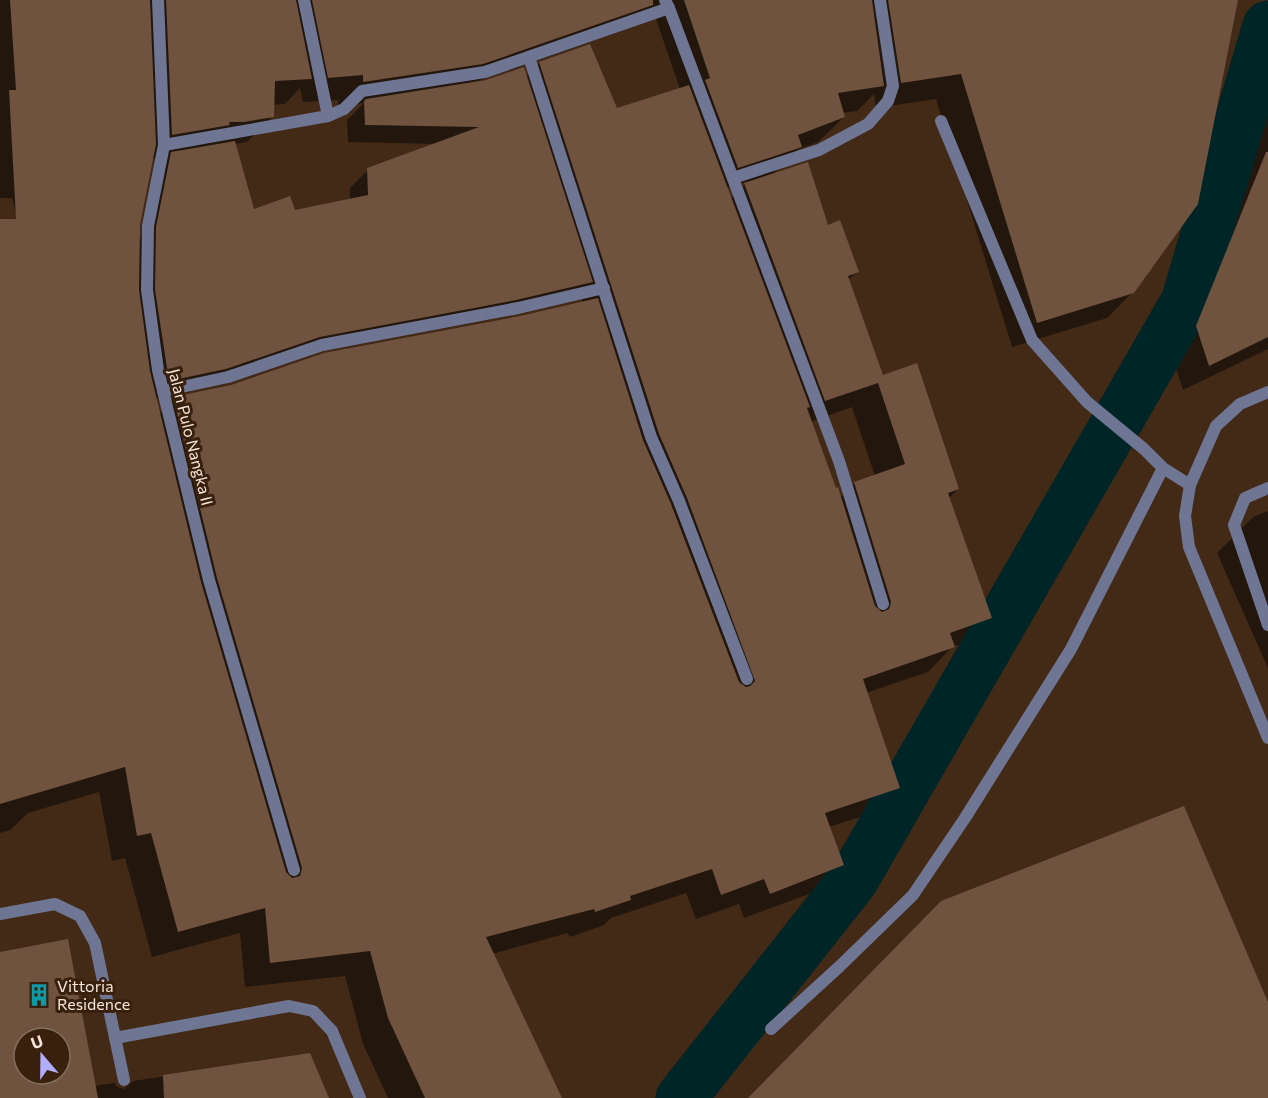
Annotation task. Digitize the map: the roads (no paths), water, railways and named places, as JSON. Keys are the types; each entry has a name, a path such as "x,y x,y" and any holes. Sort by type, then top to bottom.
{"street":[{"name":"Jalan Pulo Nangka II","path":"158,0 164,145 148,226 147,290 158,370 209,580 294,870"},
{"path":"304,0 328,117"},
{"path":"733,178 819,150 868,124 888,100 893,86 880,0"},
{"path":"164,145 328,117 344,109 362,91 485,72 667,4 839,461 883,604"},
{"path":"529,57 651,437 683,511 747,679"},
{"path":"941,121 1032,340 1087,402 1144,449 1163,468 1190,485"},
{"path":"163,391 228,377 322,345 518,308 604,288"},
{"path":"1268,392 1240,404 1216,426 1190,485 1185,516 1190,548 1268,738"},
{"path":"771,1029 913,895 965,818 1071,649 1163,468"},
{"path":"1268,488 1245,498 1234,525 1268,625"},
{"path":"0,914 55,904 80,916 95,943 124,1080"},
{"path":"115,1038 289,1006 313,1011 332,1030 360,1098"}],"waterway":[{"path":"681,1098 853,880 1186,302 1268,26"}],"place":[{"name":"Vittoria Residence","path":"39,995"}]}
